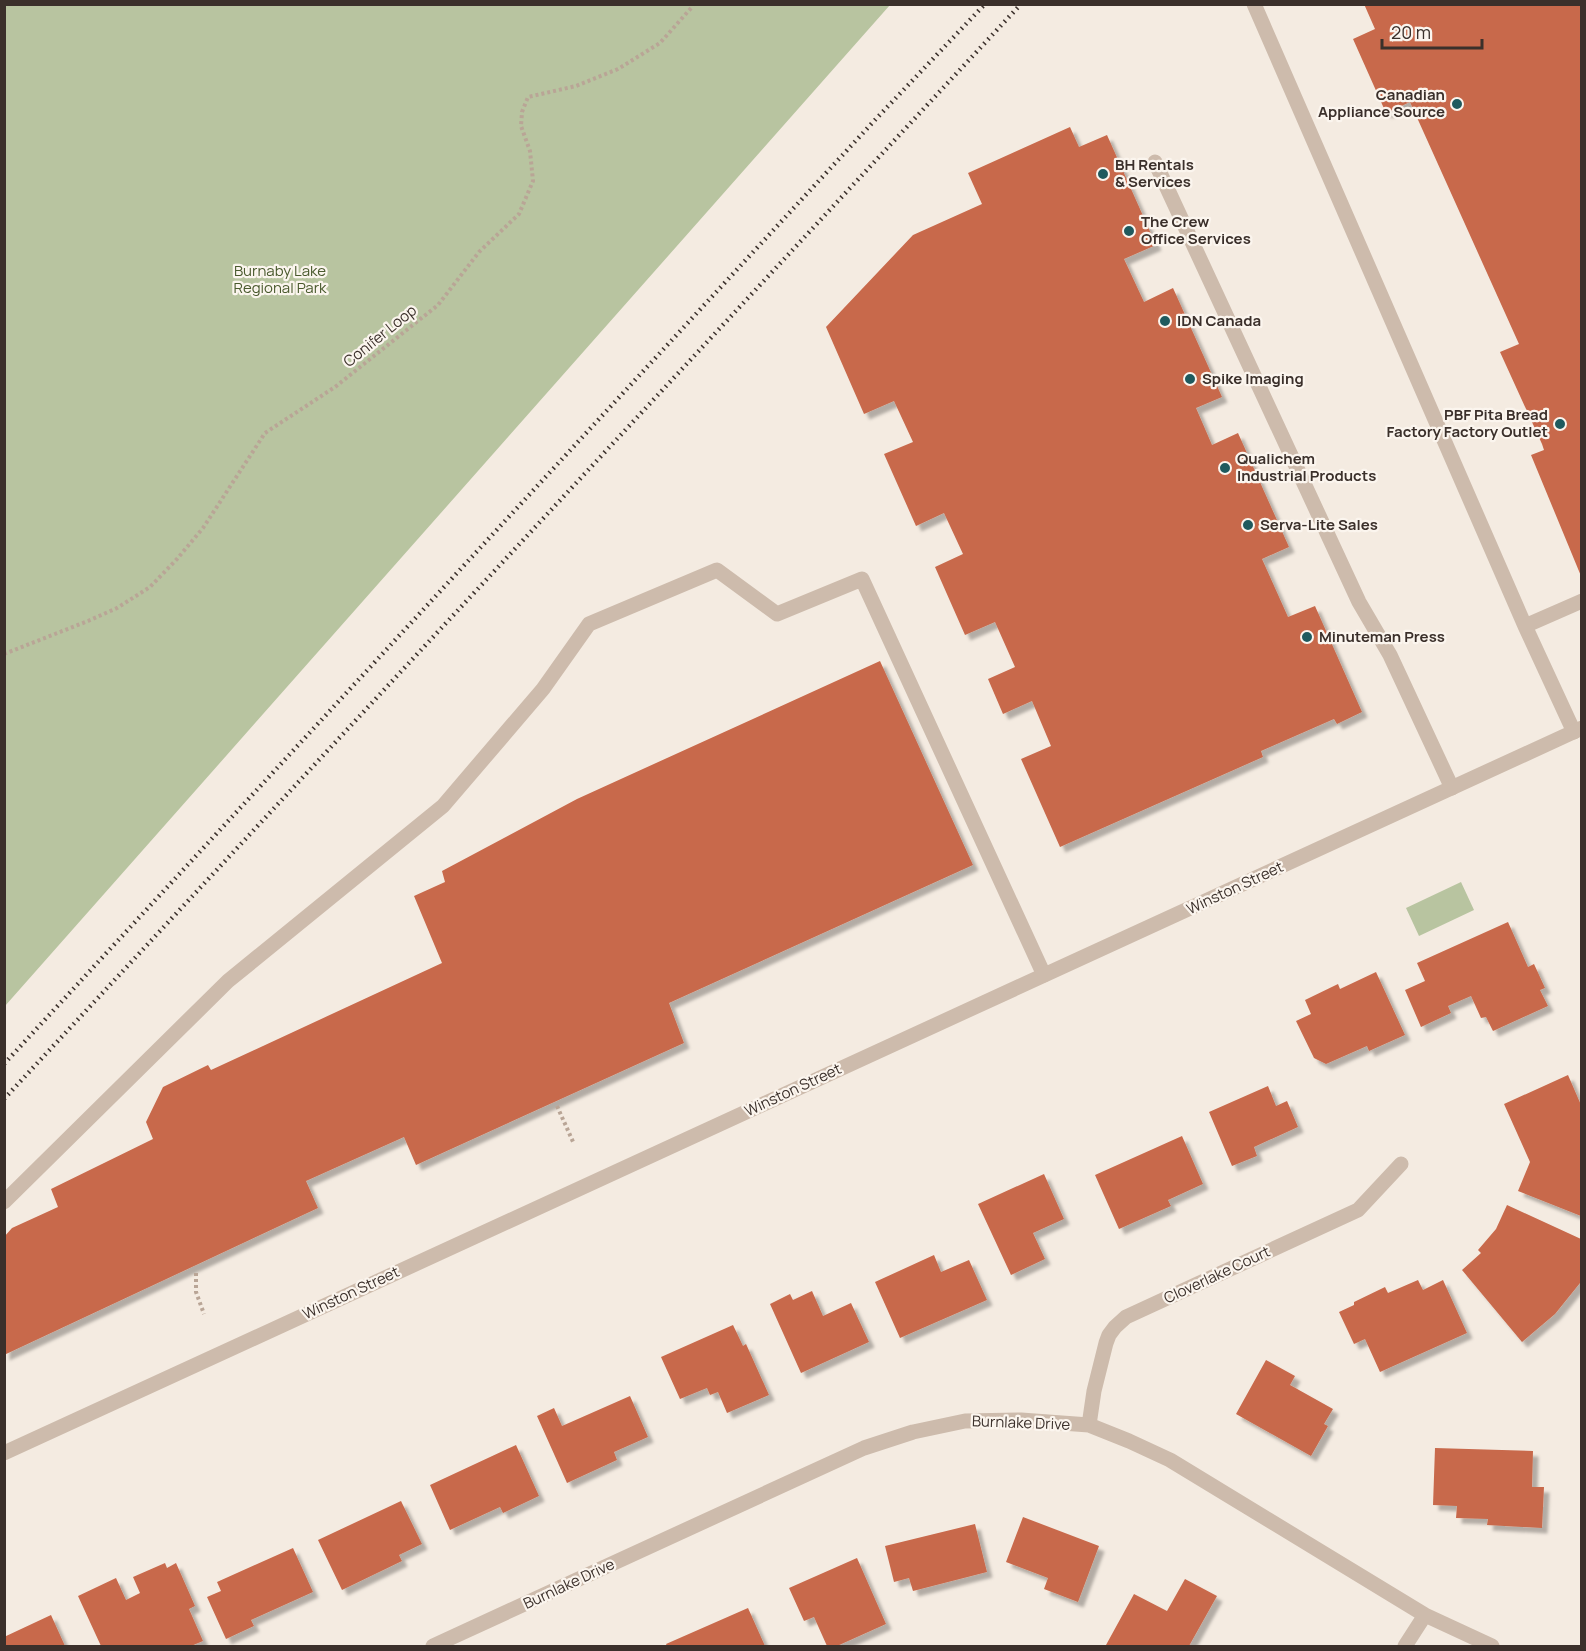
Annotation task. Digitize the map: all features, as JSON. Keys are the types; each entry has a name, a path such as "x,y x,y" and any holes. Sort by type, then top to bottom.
{"street":[{"path":"1254,4 1525,626 1578,730"},
{"path":"1155,162 1359,602 1390,655 1452,788"},
{"path":"4,1202 228,981 443,806 543,689 590,624 717,570 777,614 862,579 1044,975"},
{"path":"1525,626 1581,601"},
{"name":"Winston Street","path":"4,1453 1578,730"},
{"name":"Cloverlake Court","path":"1089,1425 1094,1390 1106,1343 1115,1327 1126,1317 1358,1210 1401,1164"},
{"name":"Burnlake Drive","path":"432,1647 864,1448 913,1432 965,1421 1021,1420 1089,1425 1170,1460 1425,1614 1491,1647"},
{"path":"1405,1647 1425,1614"}],"path":[{"name":"Conifer Loop","path":"4,654 107,612 150,587 203,528 265,433 335,387 438,305 479,252 519,214 533,181 530,151 521,126 522,112 528,97 576,86 618,69 660,43 692,8 693,4"},
{"path":"557,1106 574,1144"},
{"path":"196,1273 196,1292 204,1314"}],"green space":[{"name":"Burnaby Lake Regional Park","path":"4,5 890,5 5,1006"},
{"path":"1461,882 1474,910 1419,936 1406,908"}],"building":[{"path":"1364,4 1581,4 1581,576 1531,455 1544,450 1542,444 1500,352 1519,344 1410,102 1386,113 1353,39 1375,29"},
{"path":"1070,127 1079,147 1107,135 1156,245 1124,259 1144,302 1173,288 1222,397 1196,408 1212,445 1238,433 1289,547 1262,559 1288,617 1315,606 1362,712 1337,724 1334,719 1261,751 1263,757 1060,847 1021,759 1051,746 1032,701 1003,714 988,679 1015,667 995,622 965,635 935,567 963,554 944,513 916,526 884,454 913,442 894,401 864,414 826,327 913,235 982,204 968,173"},
{"path":"880,661 973,865 669,1003 684,1043 416,1165 404,1137 306,1181 318,1208 4,1355 4,1237 12,1228 58,1207 51,1189 153,1139 146,1122 163,1087 208,1065 211,1070 442,963 414,896 445,882 442,871 577,799"},
{"path":"1508,922 1528,967 1534,964 1545,988 1540,990 1548,1006 1493,1031 1486,1017 1481,1018 1471,996 1448,1006 1451,1013 1421,1027 1405,990 1425,981 1417,963"},
{"path":"1376,972 1405,1035 1369,1051 1367,1046 1326,1064 1314,1058 1296,1021 1311,1014 1305,1000 1338,984 1340,989"},
{"path":"1568,1075 1581,1105 1581,1216 1518,1191 1530,1162 1504,1104"},
{"path":"1268,1086 1276,1106 1287,1101 1298,1127 1254,1147 1257,1156 1232,1166 1209,1112"},
{"path":"1182,1136 1203,1184 1168,1200 1171,1206 1119,1229 1095,1175"},
{"path":"1044,1174 1064,1219 1033,1233 1045,1259 1011,1275 978,1204"},
{"path":"1507,1205 1581,1239 1580,1283 1555,1314 1522,1342 1462,1270 1481,1253 1478,1250 1496,1229"},
{"path":"934,1255 941,1272 969,1260 987,1300 900,1338 875,1282"},
{"path":"1418,1280 1423,1290 1443,1280 1467,1333 1380,1372 1365,1339 1354,1344 1339,1312 1385,1287 1388,1293"},
{"path":"812,1291 823,1316 851,1303 869,1342 801,1373 770,1304 790,1294 793,1300"},
{"path":"733,1325 743,1346 746,1344 769,1395 727,1413 718,1392 710,1395 707,1388 680,1399 661,1357"},
{"path":"1266,1360 1295,1376 1290,1385 1333,1409 1324,1424 1328,1426 1311,1456 1236,1414"},
{"path":"630,1396 648,1437 614,1452 617,1460 567,1483 537,1416 554,1408 562,1426"},
{"path":"516,1445 539,1496 503,1513 500,1507 450,1530 430,1485"},
{"path":"1435,1448 1533,1451 1532,1487 1544,1487 1542,1528 1487,1525 1488,1519 1456,1518 1457,1506 1433,1505"},
{"path":"401,1501 422,1544 399,1555 402,1561 342,1590 318,1540"},
{"path":"1023,1517 1099,1546 1078,1602 1044,1589 1048,1578 1006,1562"},
{"path":"975,1524 987,1572 913,1591 909,1578 894,1582 885,1546"},
{"path":"293,1548 313,1592 251,1620 254,1626 226,1639 207,1597 221,1591 217,1582"},
{"path":"857,1558 886,1624 837,1646 827,1646 814,1617 804,1621 789,1588"},
{"path":"165,1563 167,1568 176,1563 195,1606 189,1609 203,1641 191,1646 101,1646 78,1596 116,1578 126,1600 140,1593 133,1577"},
{"path":"1185,1579 1217,1596 1189,1646 1106,1645 1134,1594 1167,1611"},
{"path":"748,1608 765,1646 667,1646 666,1644"},
{"path":"51,1615 65,1646 4,1646 4,1637"}],"railway":[{"path":"4,1064 874,121 985,4"},
{"path":"4,1099 1021,4"}],"place":[{"name":"Canadian Appliance Source","path":"1457,104"},
{"name":"BH Rentals & Services","path":"1103,174"},
{"name":"The Crew Office Services","path":"1129,231"},
{"name":"IDN Canada","path":"1165,321"},
{"name":"Spike Imaging","path":"1190,379"},
{"name":"PBF Pita Bread Factory Factory Outlet","path":"1560,424"},
{"name":"Qualichem Industrial Products","path":"1225,468"},
{"name":"Serva-Lite Sales","path":"1248,525"},
{"name":"Minuteman Press","path":"1307,637"}]}
